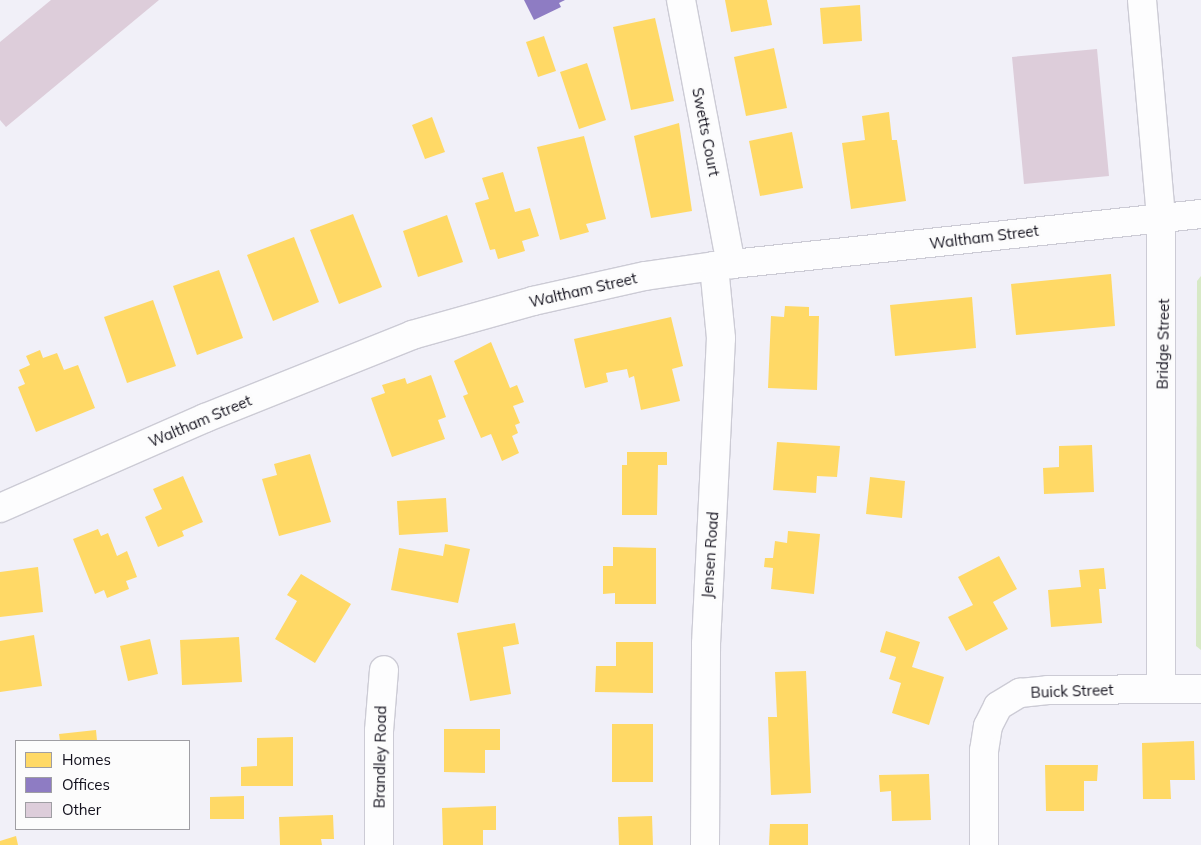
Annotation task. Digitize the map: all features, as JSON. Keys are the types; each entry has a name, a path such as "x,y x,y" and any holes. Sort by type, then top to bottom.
{"street":[{"name":"Swetts Court","path":"681,0 723,265"},
{"name":"Bridge Street","path":"1142,0 1161,216 1161,689"},
{"name":"Waltham Street","path":"0,508 205,418 412,335 591,287 723,265 1161,216 1201,214"},
{"name":"Jensen Road","path":"705,845 706,644 723,265"},
{"name":"Brandley Road","path":"379,845 379,731 384,670"},
{"name":"Buick Street","path":"984,845 984,751 988,726 998,706 1020,693 1048,690 1201,689"}],"green space":[{"path":"1201,276 1201,650 1196,646 1197,281"}],"building: Homes":[{"path":"725,0 767,0 772,25 731,32"},
{"path":"860,5 862,41 823,44 820,8"},
{"path":"655,18 674,101 631,110 613,27"},
{"path":"544,36 556,71 538,77 526,42"},
{"path":"774,48 787,108 746,116 734,57"},
{"path":"587,63 606,120 579,129 560,72"},
{"path":"889,112 892,140 897,140 906,201 851,209 842,143 865,140 862,116"},
{"path":"432,117 445,152 425,159 412,125"},
{"path":"679,123 692,211 651,218 634,136"},
{"path":"792,132 803,188 760,196 749,141"},
{"path":"584,136 606,219 586,224 589,232 560,240 537,147"},
{"path":"503,172 515,212 530,208 539,236 522,241 525,251 498,259 495,249 490,250 475,203 489,199 482,178"},
{"path":"353,214 382,287 339,304 310,230"},
{"path":"447,215 463,262 418,277 403,231"},
{"path":"294,237 319,302 273,321 247,255"},
{"path":"219,270 243,338 197,355 173,286"},
{"path":"1111,274 1115,326 1016,335 1011,284"},
{"path":"972,297 976,348 895,356 890,305"},
{"path":"153,300 176,366 127,383 104,317"},
{"path":"785,306 809,307 809,316 819,316 817,390 768,388 771,316 784,317"},
{"path":"671,317 683,366 672,369 680,401 641,410 634,376 629,378 627,369 606,373 608,382 585,388 574,339"},
{"path":"491,342 510,388 517,385 524,402 513,406 520,423 515,425 518,433 512,436 519,453 502,461 491,434 481,438 463,396 468,394 454,361"},
{"path":"40,350 43,358 57,353 64,370 78,365 95,408 36,432 18,387 25,384 19,370 30,365 26,356"},
{"path":"431,375 446,417 438,420 445,439 392,457 371,398 385,393 382,385 405,378 407,384"},
{"path":"777,442 840,446 837,477 817,476 816,493 773,490"},
{"path":"1092,445 1094,492 1044,494 1043,468 1059,467 1059,446"},
{"path":"627,452 667,452 667,465 658,465 657,515 622,515 622,465 627,465"},
{"path":"310,454 331,522 279,536 262,479 277,475 274,464"},
{"path":"183,476 203,522 182,531 184,536 158,547 145,517 162,509 153,489"},
{"path":"870,477 905,481 902,518 866,514"},
{"path":"446,498 448,532 399,535 397,501"},
{"path":"98,529 101,536 108,533 117,556 127,551 137,577 126,581 129,589 107,598 104,590 95,594 73,539"},
{"path":"788,531 820,534 814,594 771,589 773,568 764,567 765,558 773,558 775,541 787,543"},
{"path":"445,544 470,549 458,603 391,590 399,548 443,556"},
{"path":"613,547 656,548 656,604 615,604 615,593 603,594 603,566 613,566"},
{"path":"999,556 1017,589 993,602 1008,629 966,651 948,617 973,605 958,577"},
{"path":"38,567 43,612 0,617 0,572"},
{"path":"1104,568 1106,589 1099,589 1102,623 1051,627 1048,590 1081,587 1079,570"},
{"path":"301,574 351,604 315,663 275,639 297,601 287,595"},
{"path":"515,623 519,644 503,647 511,694 470,701 457,633"},
{"path":"886,631 920,642 912,667 944,677 929,725 892,713 901,683 889,679 896,657 880,652"},
{"path":"34,635 42,686 0,692 0,641"},
{"path":"239,637 242,682 182,685 180,640"},
{"path":"150,639 158,674 128,681 120,646"},
{"path":"616,642 653,642 653,693 595,692 596,666 616,666"},
{"path":"806,671 811,793 771,795 768,717 777,717 775,672"},
{"path":"612,724 653,724 653,782 612,782"},
{"path":"444,729 500,729 500,750 485,750 485,773 444,772"},
{"path":"96,730 97,740 60,740 59,734"},
{"path":"293,737 293,786 241,786 241,767 257,766 257,738"},
{"path":"1194,741 1195,780 1170,780 1171,799 1143,799 1142,743"},
{"path":"1045,765 1098,765 1097,781 1084,781 1084,811 1046,811"},
{"path":"929,774 931,820 892,821 891,791 880,792 879,775"},
{"path":"244,796 244,819 210,819 210,797"},
{"path":"496,806 496,830 483,830 483,845 443,845 442,808"},
{"path":"333,815 334,839 321,839 322,845 280,845 279,817"},
{"path":"652,816 653,845 619,845 618,817"},
{"path":"770,824 808,824 808,845 769,845"},
{"path":"16,836 18,845 0,845 0,841"}],"building: Offices":[{"path":"524,0 565,0 559,3 561,7 534,20"}],"building: Other":[{"path":"51,0 159,0 6,127 0,120 0,42"},
{"path":"1097,49 1109,176 1024,184 1012,57"}]}
